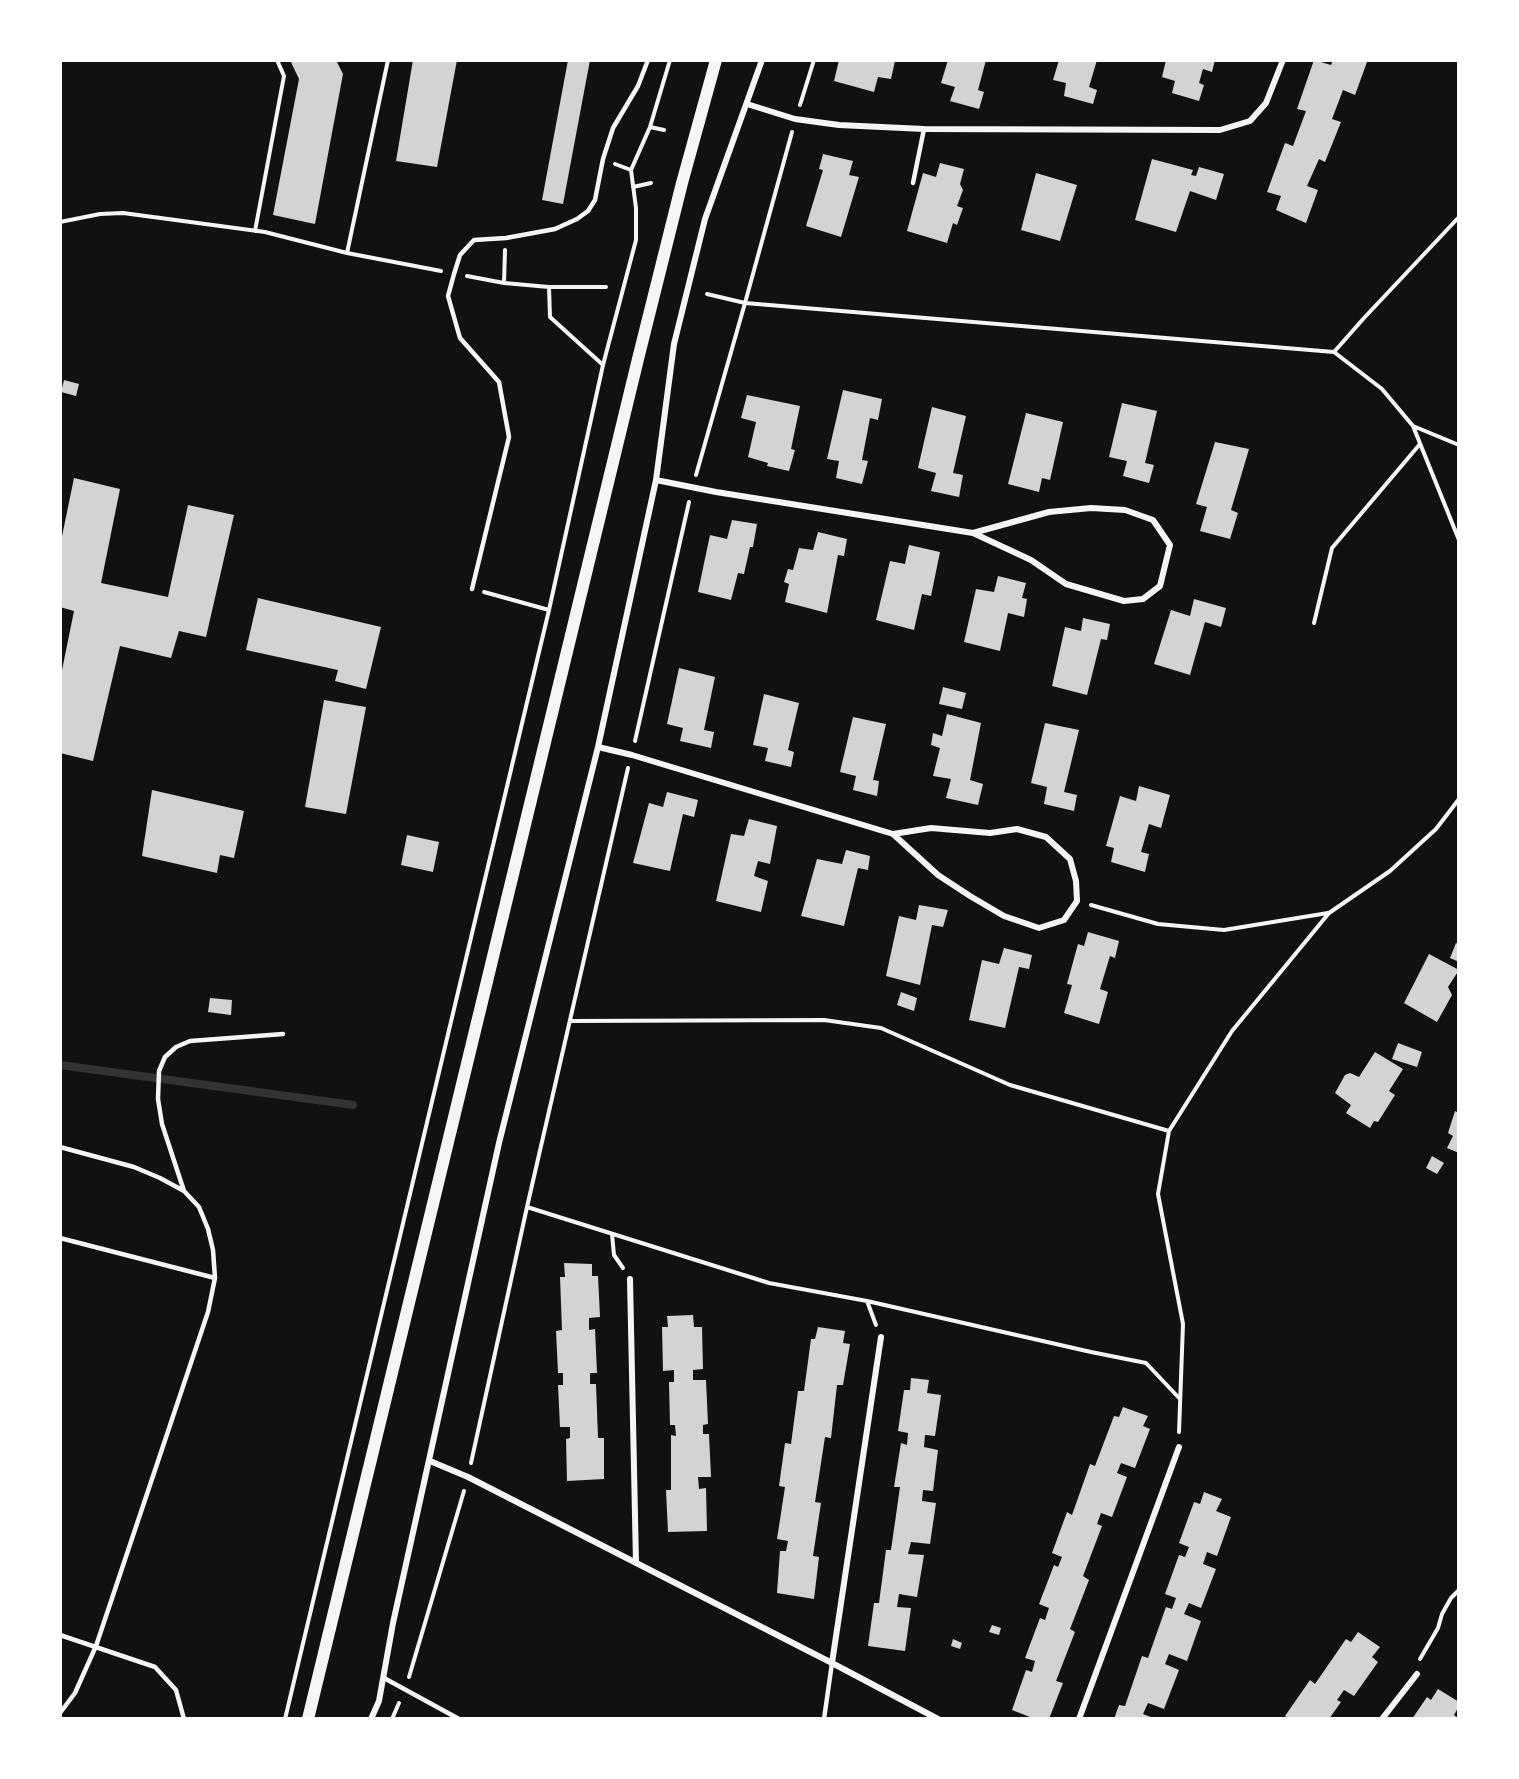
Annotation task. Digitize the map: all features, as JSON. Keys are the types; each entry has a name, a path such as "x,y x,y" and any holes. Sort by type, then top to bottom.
{"main road":[{"path":"308,1719 601,509 715,60"}],"street":[{"path":"370,1719 379,1701 393,1623 499,1143 598,747 656,480 674,344 705,219 762,60"},
{"path":"747,104 795,119 839,125 924,129 1220,130 1250,122 1266,103 1283,60"},
{"path":"656,480 692,488 973,533 1031,560 1066,584 1124,601 1143,599 1160,586 1170,545 1153,520 1125,510 1090,508 1049,512 973,533"},
{"path":"598,747 632,755 893,834 938,875 1004,916 1039,928 1064,920 1077,901 1076,881 1070,859 1046,837 1017,829 990,833 931,828 893,834"},
{"path":"630,1279 636,1563"},
{"path":"832,1663 881,1337"},
{"path":"1080,1719 1179,1447"},
{"path":"430,1461 468,1477 938,1719"},
{"path":"1382,1719 1417,1674"}],"lane":[{"path":"472,589 509,437 498,382 460,338 448,296 460,255 474,240 506,238 555,229 588,211 595,200 603,159 613,128 638,86 648,60"},
{"path":"913,183 924,129"},
{"path":"184,1191 162,1124 158,1099 159,1071 165,1057 176,1047 190,1041 283,1034"},
{"path":"60,1147 134,1167 184,1191 199,1208 208,1229 216,1278 208,1312 96,1646 75,1693 60,1713"},
{"path":"60,1238 216,1278"},
{"path":"60,1635 155,1667 176,1690 184,1719"},
{"path":"824,1719 832,1663"},
{"path":"384,1678 459,1719"}],"path":[{"path":"255,231 284,76 277,60"},
{"path":"347,253 388,60"},
{"path":"285,1719 549,610 603,365 636,240 636,208 631,170 650,126 670,60"},
{"path":"392,1719 405,1689 468,1477 527,1208 692,488 795,119 814,60"},
{"path":"650,126 663,130"},
{"path":"633,187 651,183"},
{"path":"60,222 100,214 123,213 255,231 347,253 504,283 549,287 606,287"},
{"path":"1334,352 1459,217"},
{"path":"504,283 506,238"},
{"path":"549,287 550,317 603,365"},
{"path":"707,294 745,303 1334,352 1382,389 1413,426 1459,540"},
{"path":"1413,426 1459,445"},
{"path":"1314,623 1332,548 1420,444"},
{"path":"472,589 549,610"},
{"path":"1179,1447 1183,1324 1158,1194 1169,1131 1232,1031 1329,913 1390,870 1436,829 1459,799"},
{"path":"1077,901 1158,924 1224,930 1329,913"},
{"path":"571,1021 824,1020 881,1028 1010,1085 1169,1131"},
{"path":"527,1208 769,1283 867,1301 1091,1352 1146,1362 1180,1402"},
{"path":"612,1234 614,1255 630,1279"},
{"path":"867,1301 881,1337"},
{"path":"1417,1674 1420,1658 1438,1628 1442,1614 1451,1598 1459,1590"}],"building":[{"path":"290,60 336,60 343,74 315,224 273,215 299,79"},
{"path":"413,60 457,60 437,167 396,161"},
{"path":"568,60 590,60 563,204 542,200"},
{"path":"839,60 895,61 891,79 878,77 874,92 834,81"},
{"path":"948,60 986,60 978,90 984,92 979,109 950,101 955,87 941,83"},
{"path":"1059,60 1097,60 1089,87 1097,90 1093,104 1064,96 1066,83 1053,80"},
{"path":"1166,60 1215,60 1212,72 1203,69 1199,83 1204,85 1199,101 1172,93 1175,81 1162,77"},
{"path":"1314,60 1331,65 1333,60 1367,62 1355,95 1343,90 1332,119 1341,122 1325,162 1319,159 1307,186 1318,190 1306,223 1276,210 1281,196 1267,192 1285,143 1293,146 1306,111 1297,109"},
{"path":"823,154 853,161 849,175 859,177 841,237 806,226 823,170 819,169"},
{"path":"1152,159 1193,170 1191,175 1196,176 1199,167 1224,174 1216,200 1190,191 1176,232 1135,220"},
{"path":"940,163 964,169 960,184 963,190 957,206 963,208 957,225 953,223 947,243 907,231 923,173 936,177"},
{"path":"1036,173 1077,185 1060,241 1021,230"},
{"path":"64,380 79,384 76,396 61,392"},
{"path":"843,390 882,399 878,420 870,418 862,460 868,461 862,484 836,478 839,461 827,459"},
{"path":"747,395 800,406 791,449 795,450 789,471 767,466 768,463 748,457 756,422 741,418"},
{"path":"1122,403 1157,411 1145,463 1154,465 1149,483 1123,476 1127,461 1109,457"},
{"path":"932,407 966,416 953,473 963,475 959,497 931,491 936,473 918,468"},
{"path":"1026,413 1063,422 1050,480 1042,478 1039,492 1008,484"},
{"path":"1215,442 1249,449 1231,510 1238,513 1230,539 1200,531 1207,507 1196,504"},
{"path":"74,478 120,489 101,583 168,597 188,505 234,515 206,637 179,631 171,658 120,646 93,761 60,753 60,680 74,611 60,607 60,546"},
{"path":"732,520 757,524 753,547 750,547 744,574 738,573 731,600 698,592 710,535 727,539"},
{"path":"818,532 847,539 844,556 838,555 827,613 785,602 789,584 784,582 788,569 793,570 799,548 813,550"},
{"path":"909,545 940,552 931,596 922,594 914,630 876,620 890,561 905,564"},
{"path":"998,576 1026,583 1022,598 1027,599 1024,617 1008,613 1000,651 964,642 976,589 994,592"},
{"path":"258,598 381,627 366,689 335,681 338,670 246,650"},
{"path":"1194,599 1226,608 1221,627 1205,622 1190,675 1154,664 1171,610 1190,616"},
{"path":"1083,618 1110,624 1107,640 1101,639 1087,695 1052,686 1065,627 1081,631"},
{"path":"679,668 715,677 704,730 714,732 711,748 680,741 683,728 667,724"},
{"path":"943,687 966,693 962,709 939,704"},
{"path":"764,694 799,703 788,750 794,752 791,767 765,761 768,748 753,745"},
{"path":"324,700 366,707 346,814 305,807"},
{"path":"947,714 981,723 970,780 983,784 978,805 946,798 951,779 933,776 940,748 931,745 933,733 942,736"},
{"path":"853,717 886,724 873,780 879,781 877,796 853,790 856,776 840,772"},
{"path":"1045,723 1079,730 1064,792 1077,795 1074,811 1044,804 1047,787 1031,783"},
{"path":"1139,786 1170,795 1161,828 1149,824 1141,852 1149,854 1145,872 1111,862 1114,848 1106,846 1120,796 1136,801"},
{"path":"152,790 244,811 234,858 220,855 217,873 142,856"},
{"path":"667,792 698,800 694,817 683,814 670,871 633,863 649,803 663,807"},
{"path":"749,819 777,826 770,864 758,861 754,876 768,881 761,912 716,901 731,834 744,836"},
{"path":"407,835 439,842 433,872 401,865"},
{"path":"846,850 870,856 868,870 858,868 844,926 801,916 817,859 842,864"},
{"path":"919,905 948,910 943,927 932,925 920,985 886,976 899,916 916,920"},
{"path":"1088,932 1119,941 1115,958 1110,956 1100,989 1108,992 1099,1024 1064,1013 1072,985 1067,984 1078,944 1084,946"},
{"path":"1456,943 1459,944 1459,962 1450,958"},
{"path":"1004,948 1032,955 1029,969 1019,967 1005,1028 969,1020 982,960 999,964"},
{"path":"1429,954 1459,970 1448,987 1452,995 1437,1022 1404,1003"},
{"path":"901,992 917,998 914,1011 897,1005"},
{"path":"210,998 232,1000 231,1015 208,1012"},
{"path":"1398,1043 1422,1052 1417,1067 1392,1059"},
{"path":"1375,1052 1403,1069 1389,1091 1395,1095 1378,1122 1374,1121 1370,1128 1346,1113 1351,1105 1335,1093 1345,1075 1350,1073 1359,1077"},
{"path":"1455,1111 1459,1113 1459,1153 1447,1148 1453,1136 1448,1133"},
{"path":"1432,1156 1444,1163 1437,1174 1426,1168"},
{"path":"564,1263 592,1264 592,1276 598,1276 600,1317 589,1318 589,1330 595,1329 597,1373 590,1373 590,1384 596,1384 598,1438 604,1438 604,1479 567,1481 566,1439 570,1438 570,1427 560,1427 558,1385 563,1385 563,1373 558,1373 556,1331 562,1330 560,1277 565,1277"},
{"path":"693,1315 694,1327 702,1327 703,1369 693,1370 693,1380 706,1380 708,1424 703,1425 703,1434 709,1434 711,1477 698,1477 699,1489 706,1488 707,1531 668,1532 666,1490 671,1490 671,1435 676,1436 675,1425 670,1425 669,1382 674,1382 674,1370 663,1371 662,1327 668,1327 667,1316"},
{"path":"818,1327 845,1331 843,1343 850,1344 843,1385 837,1385 831,1438 825,1437 815,1502 821,1503 813,1556 819,1557 814,1599 777,1593 780,1551 786,1551 788,1541 777,1539 785,1487 779,1486 785,1443 791,1444 798,1391 804,1391 811,1339 815,1339"},
{"path":"911,1378 929,1380 927,1393 941,1395 935,1436 925,1435 924,1447 938,1450 933,1491 923,1490 922,1501 936,1503 930,1544 911,1542 908,1554 924,1555 917,1597 899,1594 897,1607 911,1608 905,1651 868,1646 874,1603 879,1603 886,1550 891,1550 900,1487 894,1487 901,1443 907,1445 908,1433 898,1431 904,1390 910,1390"},
{"path":"1123,1407 1148,1416 1143,1426 1150,1429 1135,1468 1121,1463 1117,1473 1127,1477 1112,1517 1101,1513 1097,1524 1102,1526 1083,1576 1089,1580 1070,1629 1075,1632 1056,1681 1063,1683 1049,1719 1035,1719 1012,1710 1026,1670 1032,1672 1035,1661 1025,1658 1040,1618 1045,1620 1049,1608 1039,1604 1054,1565 1058,1567 1062,1557 1052,1553 1067,1512 1072,1515 1090,1464 1095,1466 1114,1416 1119,1417"},
{"path":"1204,1492 1222,1499 1216,1511 1231,1517 1217,1556 1207,1552 1203,1564 1216,1569 1201,1608 1189,1603 1184,1614 1201,1621 1187,1661 1169,1654 1165,1664 1179,1670 1164,1709 1148,1703 1143,1714 1156,1719 1114,1719 1119,1705 1125,1706 1142,1656 1148,1658 1166,1607 1172,1609 1176,1598 1165,1594 1179,1555 1185,1557 1189,1547 1179,1543 1194,1502 1200,1504"},
{"path":"992,1625 1001,1628 999,1635 989,1632"},
{"path":"1358,1632 1380,1647 1372,1657 1378,1662 1354,1696 1344,1690 1337,1700 1341,1702 1329,1719 1289,1719 1285,1716 1310,1680 1315,1684 1346,1639 1351,1642"},
{"path":"953,1639 962,1643 960,1649 951,1646"},
{"path":"1438,1689 1459,1702 1454,1715 1459,1719 1412,1719 1427,1697 1431,1700"}],"waterway":[{"path":"60,1065 353,1105"}]}
